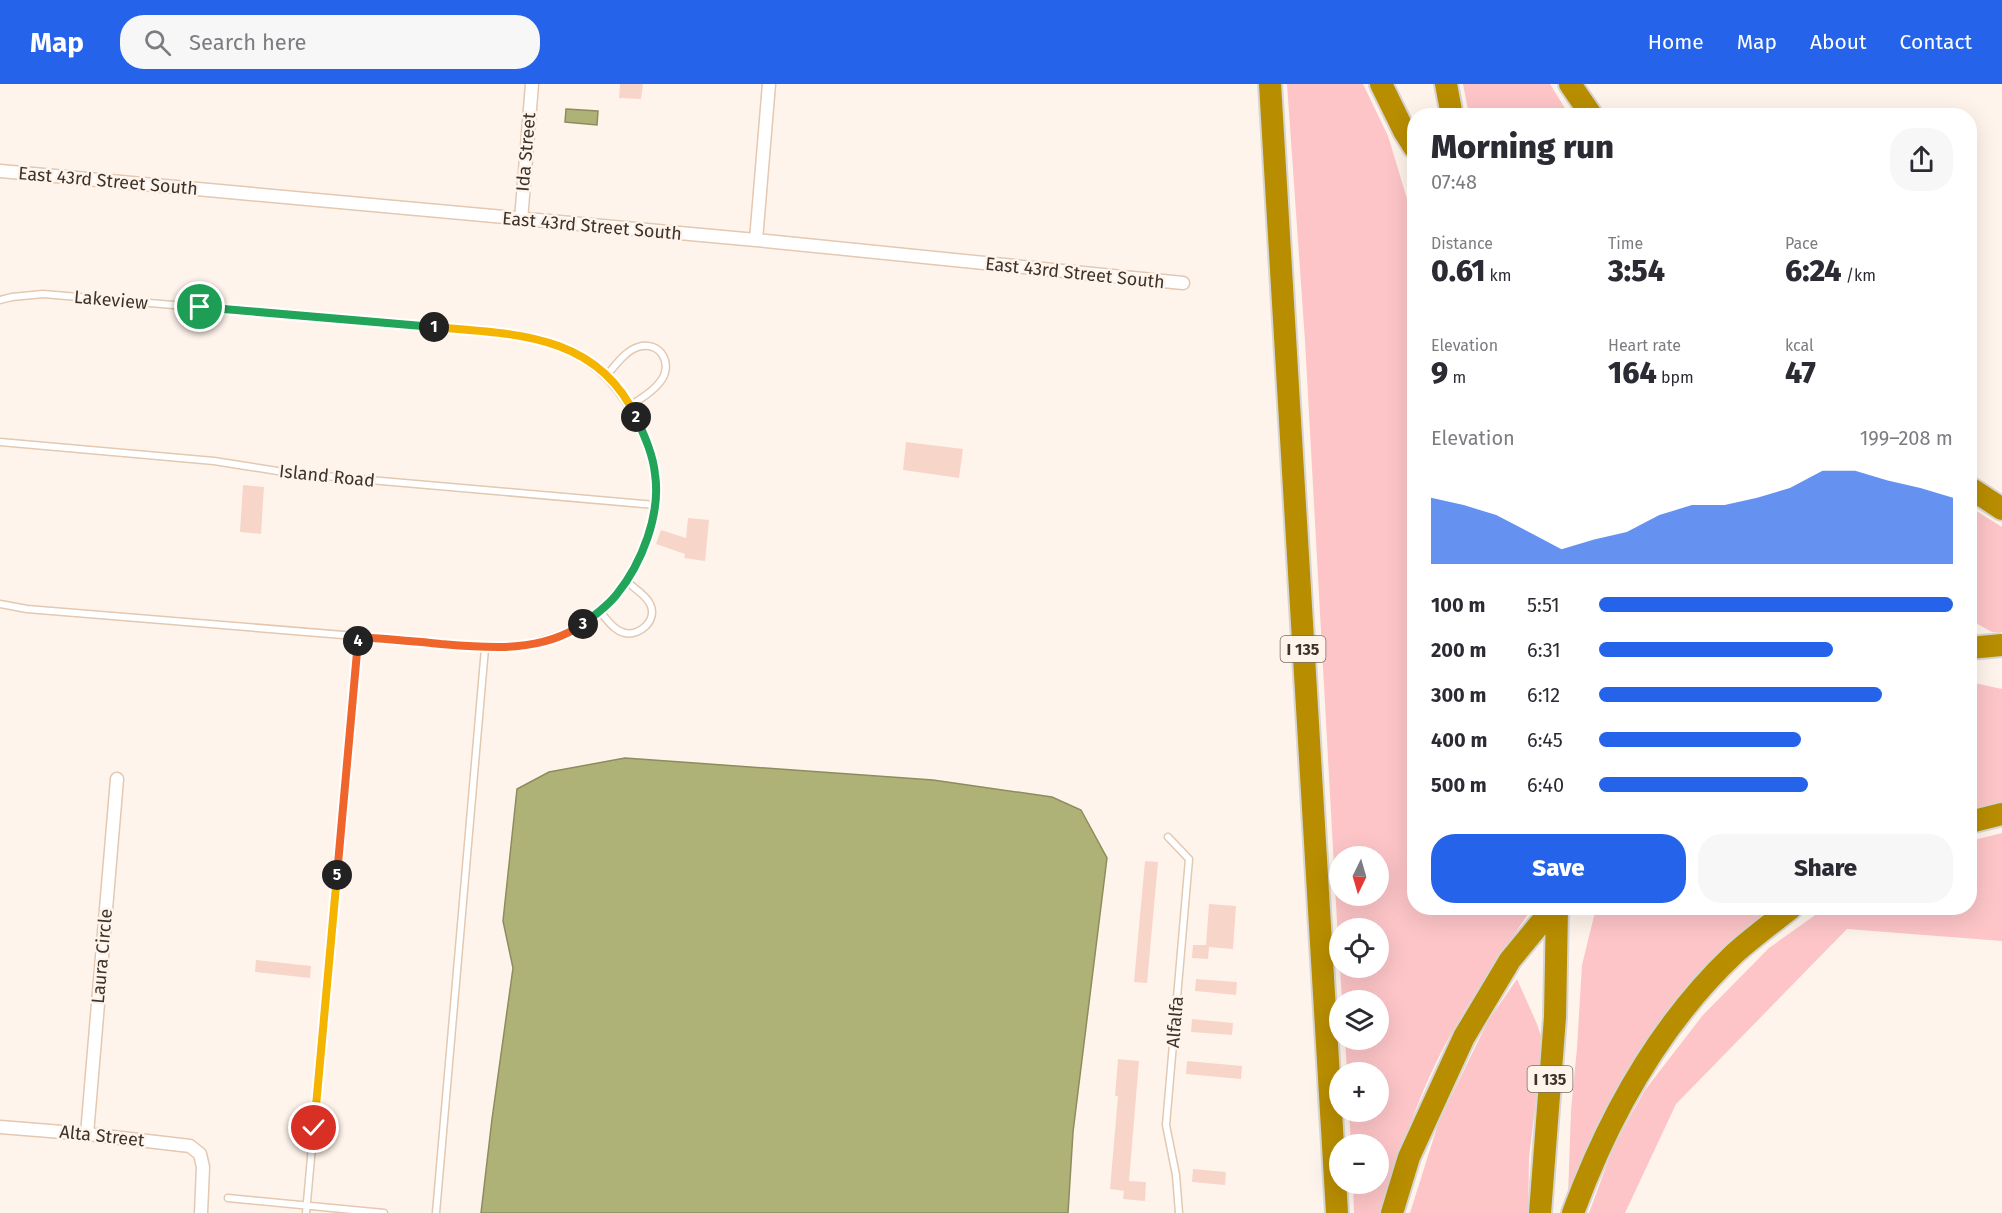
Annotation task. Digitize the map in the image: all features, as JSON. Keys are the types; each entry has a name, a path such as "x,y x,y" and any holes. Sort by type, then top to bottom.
{"highway":[{"name":"I 135","path":"1270,84 1337,1213"},
{"path":"1381,84 1407,136"},
{"path":"1446,84 1450,108"},
{"path":"1570,84 1586,108"},
{"path":"1977,492 2002,508"},
{"path":"1977,638 2002,651"},
{"path":"1977,647 2002,645"},
{"path":"1977,820 2002,814"},
{"path":"1392,1213 1409,1157 1464,1037 1510,960 1549,915"},
{"name":"I 135","path":"1540,1213 1555,1017 1555,915"},
{"path":"1574,1213 1584,1183 1611,1124 1645,1064 1687,1005 1726,963 1783,915"}],"street":[{"name":"Ida Street","path":"520,220 532,84"},
{"path":"756,240 769,84"},
{"name":"East 43rd Street South","path":"0,171 756,240 1183,283"},
{"name":"Laura Circle","path":"87,1134 117,778"},
{"name":"Alta Street","path":"0,1127 190,1146 200,1154 204,1179 201,1213"}],"lane":[{"name":"Lakeview","path":"0,300 44,294 514,334 537,338 579,355 606,375 630,406 649,447 656,474 655,505 648,536 617,595 600,612 576,629 547,641 502,648 485,648 27,609 0,604"},
{"path":"606,375 638,347 656,348 664,356 665,374 660,383 630,406"},
{"name":"Island Road","path":"0,442 214,461 290,473 655,505"},
{"path":"600,612 623,633 639,632 646,627 652,609 650,603 626,581"},
{"path":"306,1213 358,637"},
{"path":"436,1213 485,648"},
{"name":"Alfalfa","path":"1168,837 1189,859 1166,1125 1176,1175 1179,1213"},
{"path":"228,1198 384,1213"}],"shaded area":[{"path":"1287,84 1363,84 1388,136 1407,199 1407,915 1527,915 1466,1008 1432,1071 1404,1141 1389,1191 1389,1134 1350,1134 1350,1122 1389,1122 1389,1062 1346,1062 1346,1050 1389,1050 1389,990 1341,990 1341,978 1389,978 1389,918 1337,918 1336,906 1389,906 1389,846 1333,846 1305,341"},
{"path":"1463,84 1550,84 1565,108 1468,108"},
{"path":"566,109 598,111 597,125 565,122"},
{"path":"1977,511 2002,527 2002,632 1992,632 1977,624"},
{"path":"1977,684 2002,689 2002,804 1977,811"},
{"path":"625,758 933,780 1052,797 1081,810 1107,858 1073,1132 1068,1213 481,1213 513,968 503,921 517,789 549,772"},
{"path":"2002,833 2002,941 1847,929 1676,1104 1625,1213 1589,1213 1614,1145 1645,1090 1703,1015 1769,948 1815,915 1977,915 1977,839"},
{"path":"1594,915 1773,915 1635,1061 1608,1106 1568,1196 1571,1110 1582,965"},
{"path":"1517,979 1543,1042 1529,1157 1528,1213 1410,1213 1439,1121 1488,1021"},
{"path":"1353,1194 1388,1194 1383,1213 1354,1213"}],"building":[{"path":"620,84 643,84 641,99 619,98"},
{"path":"906,442 963,449 959,478 903,470"},
{"path":"243,485 264,487 261,534 240,532"},
{"path":"688,518 709,520 705,561 684,558 685,554 656,544 661,530 686,538"},
{"path":"1145,861 1158,862 1147,983 1134,982"},
{"path":"1209,904 1236,906 1233,949 1209,947 1208,959 1192,958 1193,945 1206,945"},
{"path":"256,960 311,966 310,978 255,972"},
{"path":"1196,979 1237,982 1236,995 1195,991"},
{"path":"1192,1019 1233,1023 1232,1035 1191,1032"},
{"path":"1118,1059 1139,1061 1129,1181 1146,1182 1145,1201 1123,1199 1124,1191 1110,1189 1118,1096 1115,1096"},
{"path":"1187,1061 1242,1066 1241,1079 1186,1074"},
{"path":"1193,1169 1226,1172 1225,1185 1192,1182"}],"route":[{"path":"200,307 514,334 537,338 560,346 579,355 606,375 619,390 630,406 649,447 656,474 655,505 648,536 638,560 617,595 600,612 576,629 547,641 502,648 358,637 314,1128"}]}
